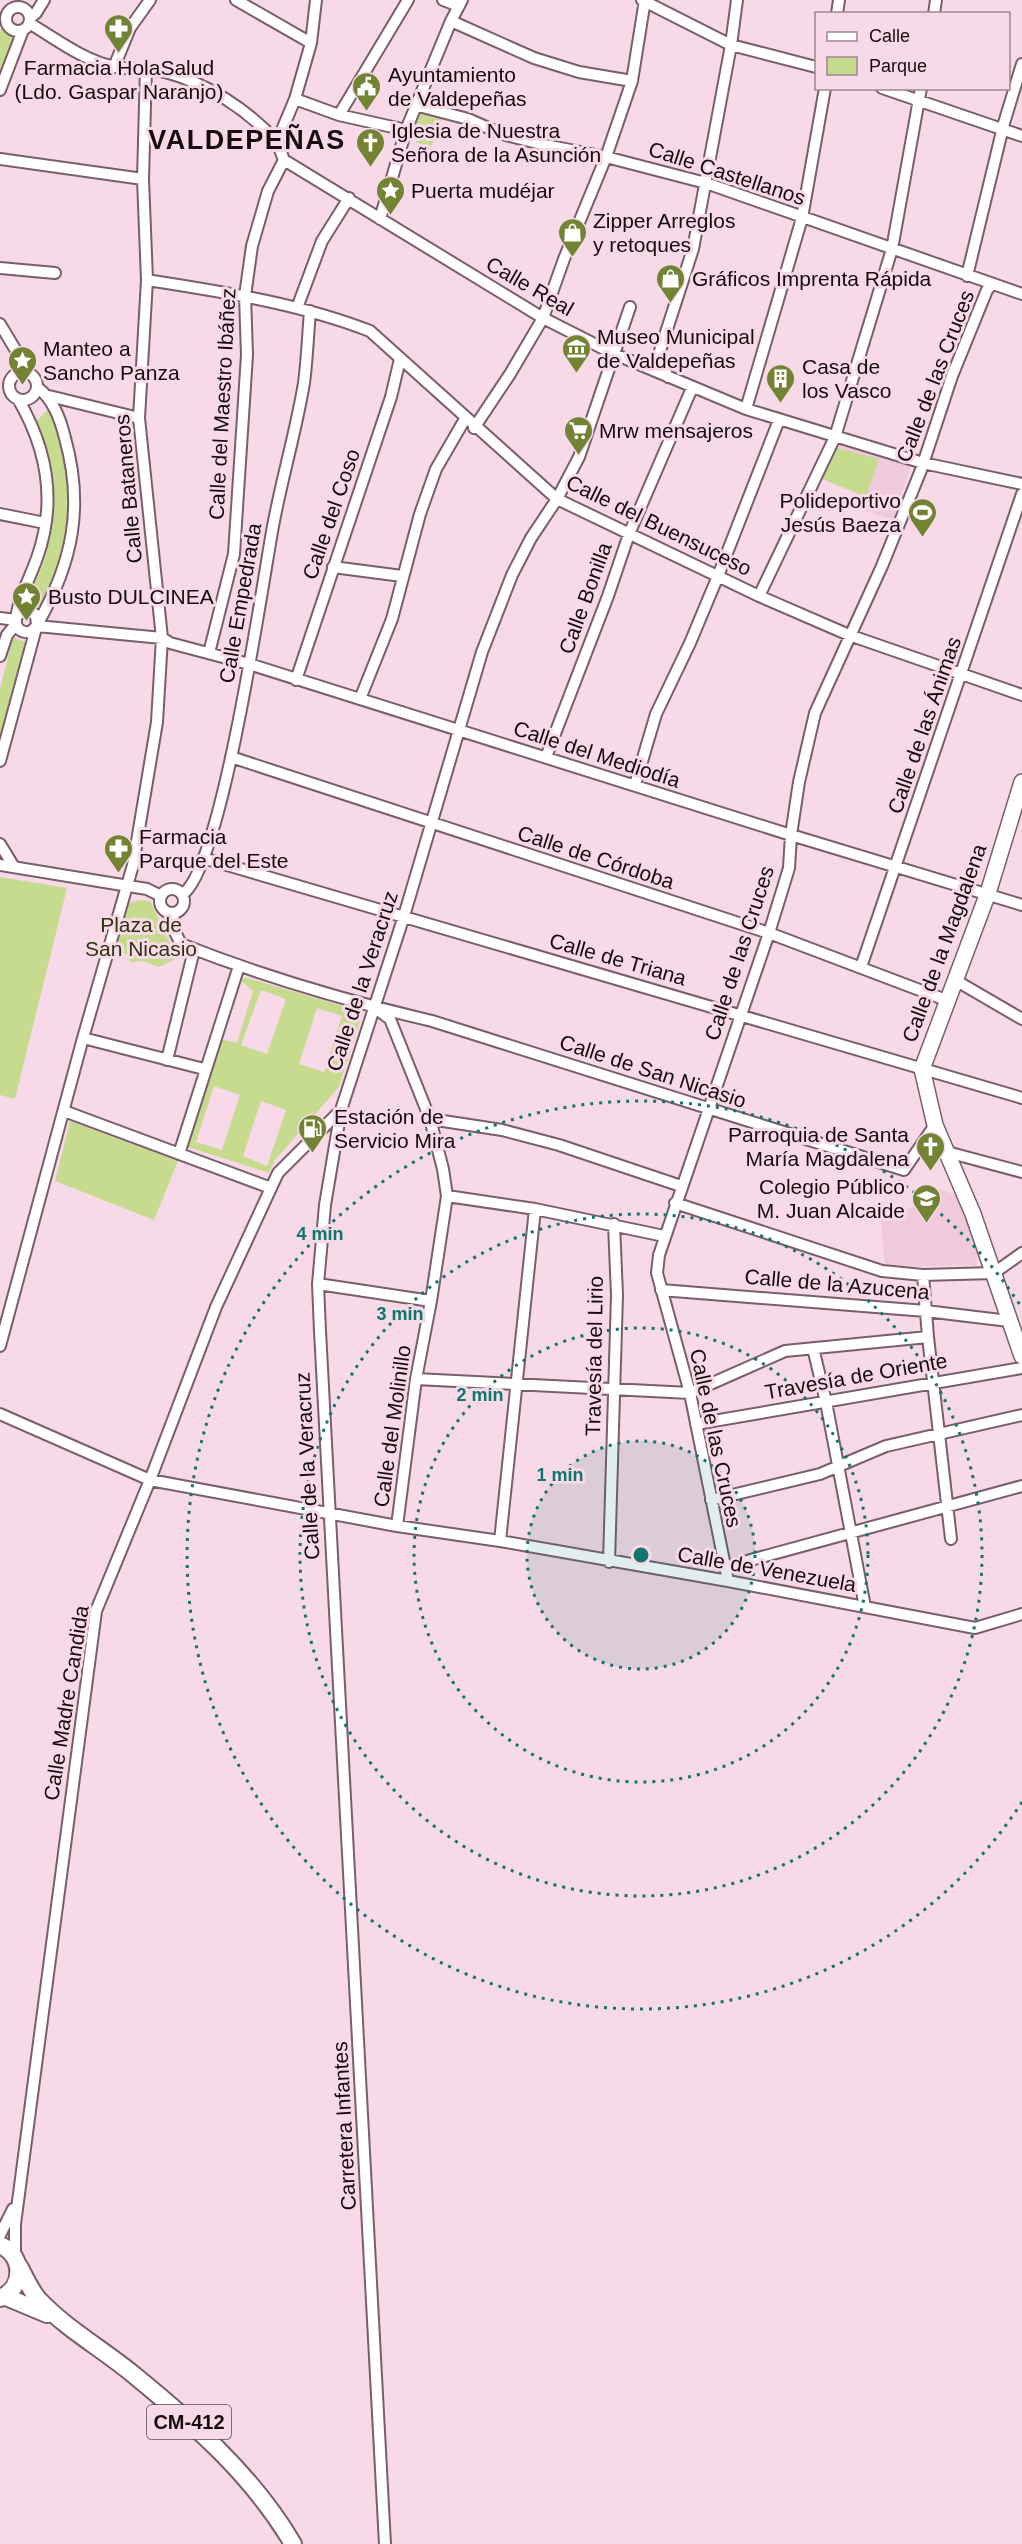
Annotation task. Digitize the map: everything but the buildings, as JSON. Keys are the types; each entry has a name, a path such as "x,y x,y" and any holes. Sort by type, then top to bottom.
{"main road":[{"name":"CM-412","path":"0,2245 10,2251 39,2300 132,2373 207,2437 277,2517 293,2544"},
{"name":"CM-412","path":"17,2262 16,2284 2,2297 63,2321"}],"street":[{"path":"0,90 28,23 44,0"},
{"path":"114,67 130,28 150,0"},
{"path":"237,0 311,43"},
{"path":"277,142 295,99 311,43 316,0"},
{"path":"339,115 408,0"},
{"path":"381,219 415,105 461,3 443,0"},
{"path":"474,428 510,374 543,318 564,259 606,157 632,81 644,0 731,45 815,67"},
{"path":"668,377 659,354 687,268 706,183 737,0"},
{"path":"0,2 7,12 7,24 12,30 28,23"},
{"path":"7,12 23,8 28,23 76,52 114,67 146,68 165,72 218,93 268,132 277,142 284,160"},
{"path":"451,21 534,58 579,72 632,81"},
{"path":"967,276 1003,130 1022,64"},
{"name":"Calle Bataneros","path":"0,1346 83,1038 133,865 157,722 162,638 139,418 147,280 143,179 146,68"},
{"path":"746,410 802,218 825,90"},
{"path":"888,90 1022,136"},
{"path":"759,596 835,437 892,249 921,90"},
{"path":"295,99 339,115 406,130"},
{"name":"Calle Castellanos","path":"415,105 468,120 502,134 606,157 706,183 1022,294"},
{"path":"0,159 143,179"},
{"name":"Calle Real","path":"284,160 543,318 612,353 746,410 923,463 1022,484"},
{"name":"Calle del Maestro Ibáñez","path":"210,653 234,554 247,355 245,296 256,225 268,191 284,160"},
{"path":"297,308 322,241 344,196"},
{"path":"0,268 55,273"},
{"name":"Calle del Buensuceso","path":"147,280 245,296 332,316 370,332 474,428 557,499 759,596 849,635 1022,695"},
{"name":"Calle de las Cruces","path":"728,1581 690,1393 657,1273 664,1236 741,1016 789,868 799,782 815,713 882,566 923,463 952,376 987,290 992,284"},
{"name":"Calle de la Veracruz","path":"341,1706 328,1513 318,1284 325,1205 341,1110 404,916 482,651 512,575 531,538 557,499 579,458 612,353 630,308"},
{"name":"Calle Empedrada","path":"183,894 191,888 203,858 231,757 273,525 304,383 310,311"},
{"path":"0,324 35,380 37,387 49,396 139,418"},
{"path":"635,362 659,354"},
{"name":"Calle del Coso","path":"296,680 391,397 400,359"},
{"path":"0,374 29,418 44,457 48,500 45,523 38,556 16,620 20,630 27,633 37,626"},
{"path":"6,385 17,374 30,374"},
{"path":"18,399 30,398 37,387"},
{"name":"Calle Bonilla","path":"546,757 609,596 629,534 692,388"},
{"path":"0,761 37,626 64,564 73,532 76,495 74,473 63,428 49,396"},
{"path":"360,699 392,619 402,576 436,469 465,419"},
{"path":"635,785 656,714 690,643 779,420"},
{"name":"Calle de las Ánimas","path":"861,968 963,674 1022,494"},
{"path":"0,514 45,523"},
{"path":"333,567 402,576"},
{"path":"0,656 7,635 22,611 30,611 36,615 37,626"},
{"path":"0,618 16,620"},
{"name":"Calle del Mediodía","path":"37,626 162,638 170,643 249,664 791,836 1022,905"},
{"name":"Calle de Córdoba","path":"231,757 769,933 946,1000"},
{"name":"Calle de la Magdalena","path":"1022,782 988,893 922,1069 935,1125 994,1273 1022,1356"},
{"path":"0,844 14,867"},
{"name":"Calle de Triana","path":"203,858 1022,1098"},
{"path":"0,865 147,889 161,896"},
{"path":"171,889 183,894 183,907 179,912 173,913 162,908 161,896 171,889"},
{"path":"173,913 177,939 181,944 238,966 395,1016"},
{"path":"167,1060 194,950"},
{"path":"178,1154 238,966"},
{"path":"955,980 1022,1018"},
{"name":"Calle de San Nicasio","path":"395,1016 443,1025 904,1170 919,1149"},
{"name":"Calle del Molinillo","path":"395,1016 430,1119 443,1169 447,1196 416,1379 397,1526"},
{"path":"83,1038 204,1069"},
{"name":"Calle Madre Candida","path":"17,2262 15,2224 96,1611 150,1480 216,1306 278,1173 341,1110"},
{"path":"64,1111 271,1188"},
{"path":"430,1119 502,1130 559,1145 681,1186"},
{"path":"919,1149 935,1125"},
{"path":"919,1149 933,1146 947,1152 1022,1172"},
{"path":"447,1196 535,1209 664,1236"},
{"path":"675,1203 882,1270 923,1275 994,1273 1022,1253"},
{"path":"500,1541 535,1209"},
{"name":"Travesía del Lirio","path":"609,1562 617,1295 614,1224"},
{"path":"923,1275 951,1539"},
{"path":"318,1284 431,1301"},
{"name":"Calle de la Azucena","path":"661,1290 926,1311 1009,1321"},
{"path":"416,1379 690,1393 785,1351 928,1337"},
{"path":"813,1348 826,1402 865,1607"},
{"name":"Travesía de Oriente","path":"696,1424 1022,1368"},
{"name":"Calle de Venezuela","path":"0,1414 150,1480 397,1526 500,1541 609,1562 728,1581 975,1628 1022,1614"},
{"path":"711,1500 819,1474 886,1446 1022,1415"},
{"path":"724,1567 1022,1486"},
{"name":"Carretera Infantes","path":"341,1706 385,2544"},
{"name":"Calle Madre Candida","path":"0,2235 10,2218 21,2180"}],"shaded area":[{"path":"839,444 911,466 893,520 853,507 858,493 822,479"},
{"name":"Colegio Público M. Juan Alcaide","path":"924,1184 962,1197 977,1242 977,1265 885,1267 880,1212 919,1206"}],"green space":[{"path":"2,26 8,33 19,36 0,85 0,32"},
{"path":"417,109 442,117 431,147 416,142 418,137 430,140 432,137 410,129"},
{"path":"48,409 65,463 69,486 69,508 60,554 42,607 28,600 45,557 52,524 50,471 36,422"},
{"path":"837,448 879,459 866,497 822,479"},
{"path":"13,637 28,643 0,745 0,689"},
{"path":"0,877 67,888 15,1099 0,1095"},
{"name":"Plaza de San Nicasio","path":"140,900 150,901 177,958 159,967 143,961 130,962 126,954 122,953 114,959 110,958 129,903"},
{"path":"244,977 363,1012 339,1087 275,1160 269,1173 188,1147 203,1091 221,1039 237,1043 253,991 241,981","holes":["261,990 286,999 267,1054 241,1045","317,1008 342,1016 324,1072 299,1064","214,1086 240,1095 222,1150 196,1142","261,1101 286,1110 267,1166 243,1156"]},
{"path":"70,1121 178,1161 154,1220 55,1181"}],"place":[{"name":"Farmacia HolaSalud (Ldo. Gaspar Naranjo)","path":"119,54"},
{"name":"Ayuntamiento de Valdepeñas","path":"367,112"},
{"name":"Iglesia de Nuestra Señora de la Asunción","path":"370,168"},
{"name":"Puerta mudéjar","path":"390,216"},
{"name":"Zipper Arreglos y retoques","path":"572,258"},
{"name":"Gráficos Imprenta Rápida","path":"671,304"},
{"name":"Museo Municipal de Valdepeñas","path":"576,374"},
{"name":"Manteo a Sancho Panza","path":"22,386"},
{"name":"Casa de los Vasco","path":"781,404"},
{"name":"Mrw mensajeros","path":"578,456"},
{"name":"Polideportivo Jesús Baeza","path":"922,538"},
{"name":"Busto DULCINEA","path":"27,622"},
{"name":"Farmacia Parque del Este","path":"118,874"},
{"name":"Estación de Servicio Mira","path":"313,1154"},
{"name":"Parroquia de Santa María Magdalena","path":"930,1172"},
{"name":"Colegio Público M. Juan Alcaide","path":"926,1224"}],"district":[{"name":"VALDEPEÑAS","path":"247,140"}]}
